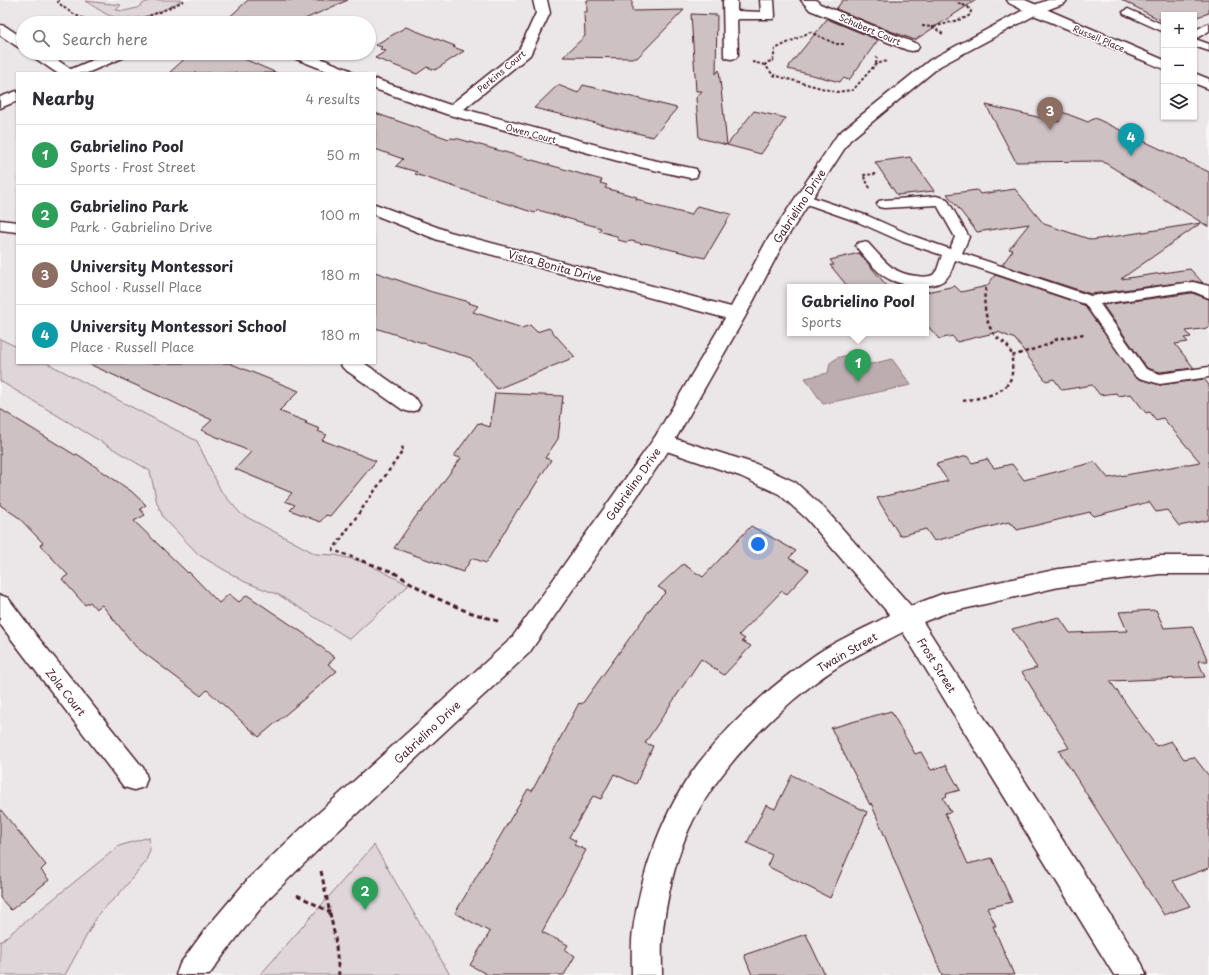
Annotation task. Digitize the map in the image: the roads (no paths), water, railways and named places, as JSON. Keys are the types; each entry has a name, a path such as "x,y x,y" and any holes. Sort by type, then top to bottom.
{"street":[{"name":"Perkins Court","path":"452,111 525,52 543,13 540,0"},
{"path":"730,0 731,55"},
{"path":"731,15 768,16 767,0"},
{"name":"Schubert Court","path":"808,0 815,7 912,47"},
{"name":"Russell Place","path":"1014,0 1034,10 1161,64"},
{"name":"Gabrielino Drive","path":"191,975 216,940 259,888 312,837 520,646 663,442 736,315 775,242 844,137 935,63 1034,10 1060,0"},
{"path":"0,29 16,39"},
{"path":"48,60 66,72"},
{"path":"76,72 105,60"},
{"path":"312,60 342,72"},
{"path":"1197,79 1209,84"},
{"name":"Owen Court","path":"376,84 452,111 646,164 690,173"},
{"path":"0,104 16,96"},
{"name":"Vista Bonita Drive","path":"376,209 444,236 736,315"},
{"path":"0,225 16,227"},
{"path":"351,364 410,405"},
{"name":"Frost Street","path":"663,442 748,470 787,488 815,513 907,618 1131,975"},
{"name":"Twain Street","path":"647,975 648,930 656,889 670,840 687,805 707,772 739,736 781,696 825,662 907,618 942,604 1059,578 1160,565 1209,565"},
{"name":"Zola Court","path":"0,605 27,642 134,778"}],"lane":[{"path":"1128,12 1161,28"},
{"path":"1197,34 1209,26"},
{"path":"1197,43 1209,48"},
{"path":"803,198 856,216 908,239 1090,301 1193,286 1205,290 1209,294"},
{"path":"864,246 888,273 895,277 907,280 926,280 938,278 946,268 951,254 961,242 962,237 942,202 936,200 884,204"},
{"path":"1090,301 1141,373 1160,379 1209,372"}],"place":[{"name":"University Montessori","path":"1050,130"},
{"name":"University Montessori School","path":"1131,156"},
{"name":"Gabrielino Pool","path":"858,382"},
{"name":"Gabrielino Park","path":"365,910"}]}
